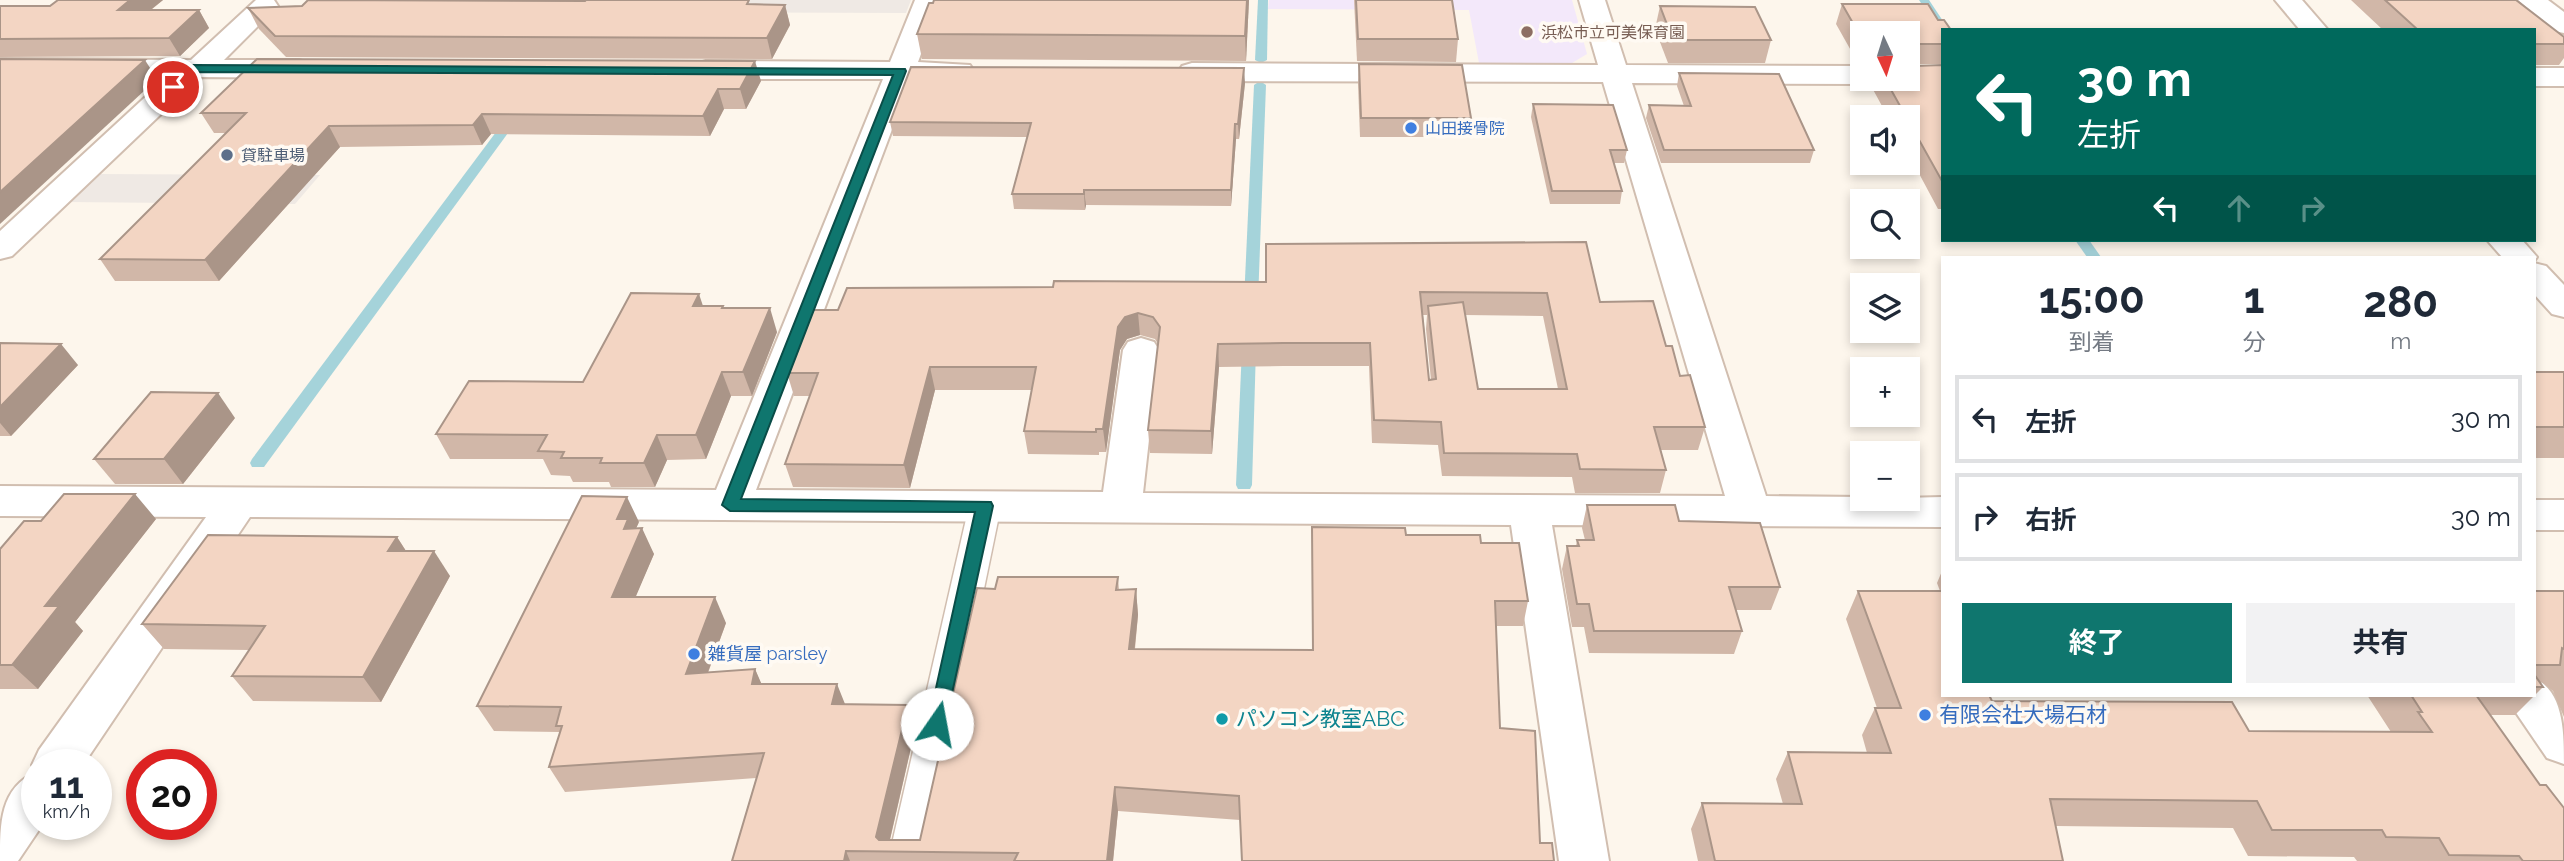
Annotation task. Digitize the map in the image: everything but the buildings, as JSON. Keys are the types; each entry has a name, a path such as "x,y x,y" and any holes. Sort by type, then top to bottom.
{"street":[{"path":"730,505 928,0"},
{"path":"1592,0 1750,511"},
{"path":"2288,0 2313,28"},
{"path":"2531,0 2564,25"},
{"path":"0,249 265,6"},
{"path":"0,68 323,69"},
{"path":"680,70 984,72"},
{"path":"1164,72 1850,75"},
{"path":"2536,77 2564,77"},
{"path":"2506,242 2519,256"},
{"path":"2536,275 2564,306"},
{"path":"1121,507 1141,350"},
{"path":"0,501 1941,512"},
{"path":"67,749 239,502"},
{"path":"1529,509 1584,861"},
{"path":"2536,515 2564,515"},
{"path":"2529,697 2564,744"},
{"path":"0,846 21,816"}],"lane":[{"path":"908,861 985,506"}],"shaded area":[{"path":"609,0 911,0 906,13 600,12"},
{"name":"浜松市立可美保育園","path":"1269,0 1572,0 1587,54 1572,63 1479,63 1469,10 1268,9"},
{"path":"96,174 320,175 295,204 67,202"}],"waterway":[{"path":"1261,60 1263,0"},
{"path":"1924,0 1943,28"},
{"path":"1251,301 1260,85"},
{"path":"258,463 512,119"},
{"path":"2083,242 2093,256"},
{"path":"1244,485 1249,348"}],"place":[{"name":"浜松市立可美保育園","path":"1527,32"},
{"name":"山田接骨院","path":"1411,128"},
{"name":"貸駐車場","path":"227,155"},
{"name":"雑貨屋 parsley","path":"694,654"},
{"name":"有限会社大場石材","path":"1925,715"},
{"name":"パソコン教室ABC","path":"1222,719"}],"route":[{"path":"173,87 193,68 900,71 730,505 985,506 937,724"}]}
